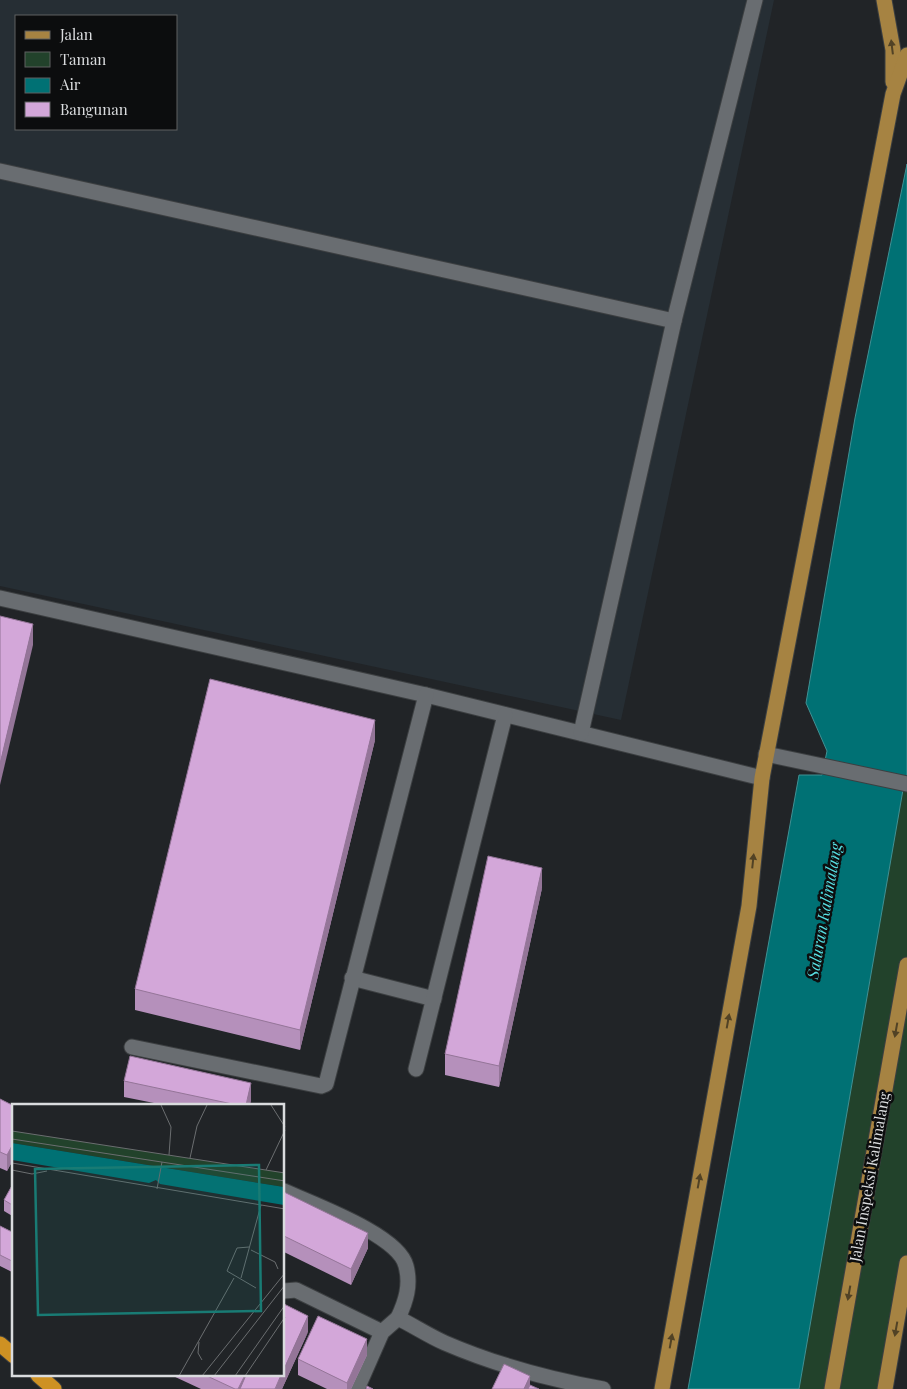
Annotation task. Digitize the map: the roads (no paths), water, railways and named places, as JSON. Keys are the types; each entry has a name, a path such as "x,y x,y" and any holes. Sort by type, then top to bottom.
{"highway":[{"path":"0,1344 12,1354"},
{"path":"39,1376 54,1389"}],"main road":[{"path":"884,0 893,50 893,94"},
{"path":"662,1389 749,906 766,754 893,94 907,55"},
{"name":"Jalan Inspeksi Kalimalang","path":"832,1389 907,964"},
{"path":"885,1389 907,1263"}],"street":[{"path":"581,733 674,321 755,0"},
{"path":"0,172 674,321"},
{"path":"0,598 426,695 762,778"},
{"path":"132,1046 321,1086 329,1080 352,978 426,695"},
{"path":"416,1070 505,716"},
{"path":"766,754 818,767 907,784"},
{"path":"352,978 434,999"},
{"path":"285,1191 374,1233 393,1246 406,1264 407,1298 398,1318 382,1332 357,1389"},
{"path":"285,1291 296,1290 382,1332"},
{"path":"398,1318 444,1342 491,1361 560,1382 602,1389"}],"water":[{"name":"Saluran Kalimalang","path":"907,164 907,778 904,784 799,1389 688,1389 799,775 822,775 827,751 806,703 855,418"}]}
